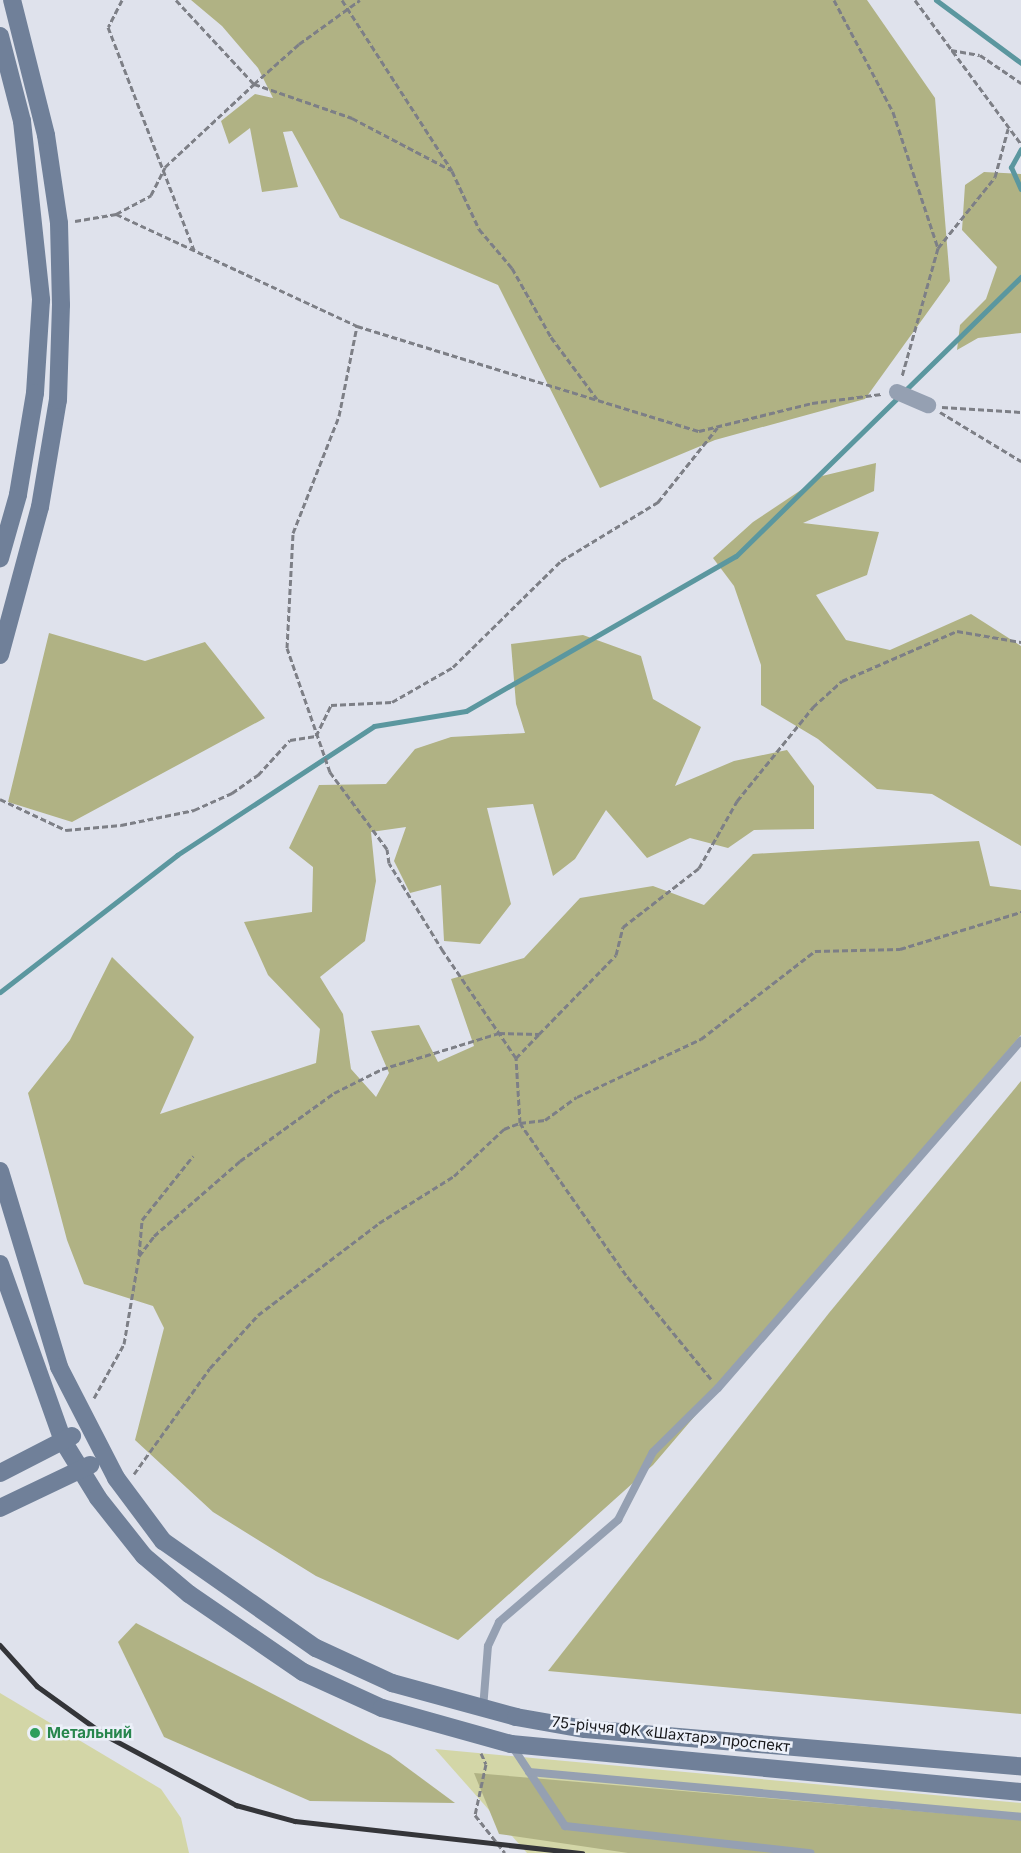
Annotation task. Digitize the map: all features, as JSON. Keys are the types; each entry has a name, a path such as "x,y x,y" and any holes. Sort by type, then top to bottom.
{"main road":[{"path":"0,655 40,507 58,400 59,223 46,135 12,0"},
{"path":"0,36 22,120 41,300 35,393 18,495 0,558"},
{"name":"75-річчя ФК «Шахтар» проспект","path":"0,1171 59,1367 103,1458 163,1541 316,1648 392,1683 483,1709 585,1729 1021,1766"},
{"name":"75-річчя ФК «Шахтар» проспект","path":"2,1271 63,1441 80,1470 144,1556 242,1634 303,1672 382,1708 511,1744 1021,1792"},
{"path":"0,1473 87,1427"},
{"path":"0,1508 103,1458"}],"street":[{"path":"897,393 928,405"}],"lane":[{"path":"483,1709 488,1646 499,1622 618,1520 653,1452 718,1388 1021,1041"},
{"path":"511,1744 565,1826 811,1853"},
{"path":"530,1772 1021,1817"}],"path":[{"path":"122,0 108,27 165,167 194,250"},
{"path":"176,0 254,84 352,118 452,171"},
{"path":"342,0 452,171 479,229 512,268 551,337 597,399"},
{"path":"59,223 116,214 151,195 165,167 254,84 360,0"},
{"path":"834,0 893,112 938,248"},
{"path":"915,0 1021,144"},
{"path":"951,51 980,55 1021,83"},
{"path":"116,214 357,326 699,431 812,403 897,393 938,248 995,177 1008,129"},
{"path":"357,326 339,416 294,533 287,648 315,736 330,772 387,849 389,863 442,951 516,1058 520,1123 626,1275 718,1388"},
{"path":"928,405 1021,412"},
{"path":"928,405 1021,461"},
{"path":"315,736 331,705 392,702 453,667 561,561 658,502 718,426"},
{"path":"516,1058 615,955 623,927 699,868 736,801 813,707 842,681 957,631 1021,642"},
{"path":"0,799 66,830 131,823 194,810 232,793 258,775 290,740 315,736"},
{"path":"125,1491 210,1368 258,1316 346,1254 379,1223 454,1176 504,1129 520,1123 545,1120 577,1097 701,1039 815,951 900,949 1021,912"},
{"path":"139,1256 154,1236 240,1161 334,1093 382,1069 500,1033 539,1034"},
{"path":"87,1427 96,1390 123,1344 139,1256 142,1220 193,1156"},
{"path":"474,1735 486,1764 475,1815 505,1853"}],"green space":[{"path":"191,0 867,0 935,98 950,281 865,399 715,440 600,488 498,285 340,218 292,131 283,132 298,187 262,192 250,128 229,144 221,121 255,94 273,98 258,68 222,26"},
{"path":"984,172 1021,174 1021,333 978,338 957,350 960,325 986,299 997,267 962,230 965,185"},
{"path":"876,463 874,491 803,523 879,532 867,575 816,595 846,640 890,650 971,614 1021,646 1021,846 932,794 877,789 818,739 761,705 761,665 734,586 713,558 753,522 822,476"},
{"path":"49,633 145,661 205,642 265,718 72,822 8,802"},
{"path":"583,635 641,656 653,699 701,727 675,786 734,761 787,750 814,786 814,829 754,830 728,848 690,838 647,858 606,810 575,859 553,876 533,804 487,808 511,904 480,944 444,941 441,885 410,893 394,861 406,827 371,832 376,881 365,941 320,977 343,1014 351,1069 376,1097 389,1073 371,1031 419,1025 438,1062 474,1046 451,979 524,958 580,898 653,886 704,905 753,854 979,841 990,886 1021,890 1021,1035 653,1465 458,1640 316,1576 213,1512 135,1440 164,1328 153,1306 84,1284 67,1240 28,1093 70,1040 112,957 194,1037 160,1114 316,1063 320,1029 268,975 244,922 312,912 313,867 289,848 319,785 386,784 415,749 451,737 525,733 516,704 511,644"},
{"path":"1021,1081 1021,1714 548,1671 829,1313"},
{"path":"136,1623 390,1755 455,1803 310,1801 164,1737 118,1642"},
{"name":"Метальний","path":"0,1693 161,1789 181,1818 189,1853 0,1853"},
{"path":"435,1749 1021,1803 1021,1853 527,1853"},
{"path":"474,1773 1021,1820 1021,1853 628,1853 499,1834"}],"waterway":[{"path":"936,0 1021,63"},
{"path":"1021,149 1011,167 1021,189"},
{"path":"0,992 177,855 374,726 466,711 736,556 1021,277"}],"railway":[{"path":"0,1645 37,1686 105,1735 236,1805 295,1821 582,1853"}],"place":[{"name":"Метальний","path":"35,1733"}]}
